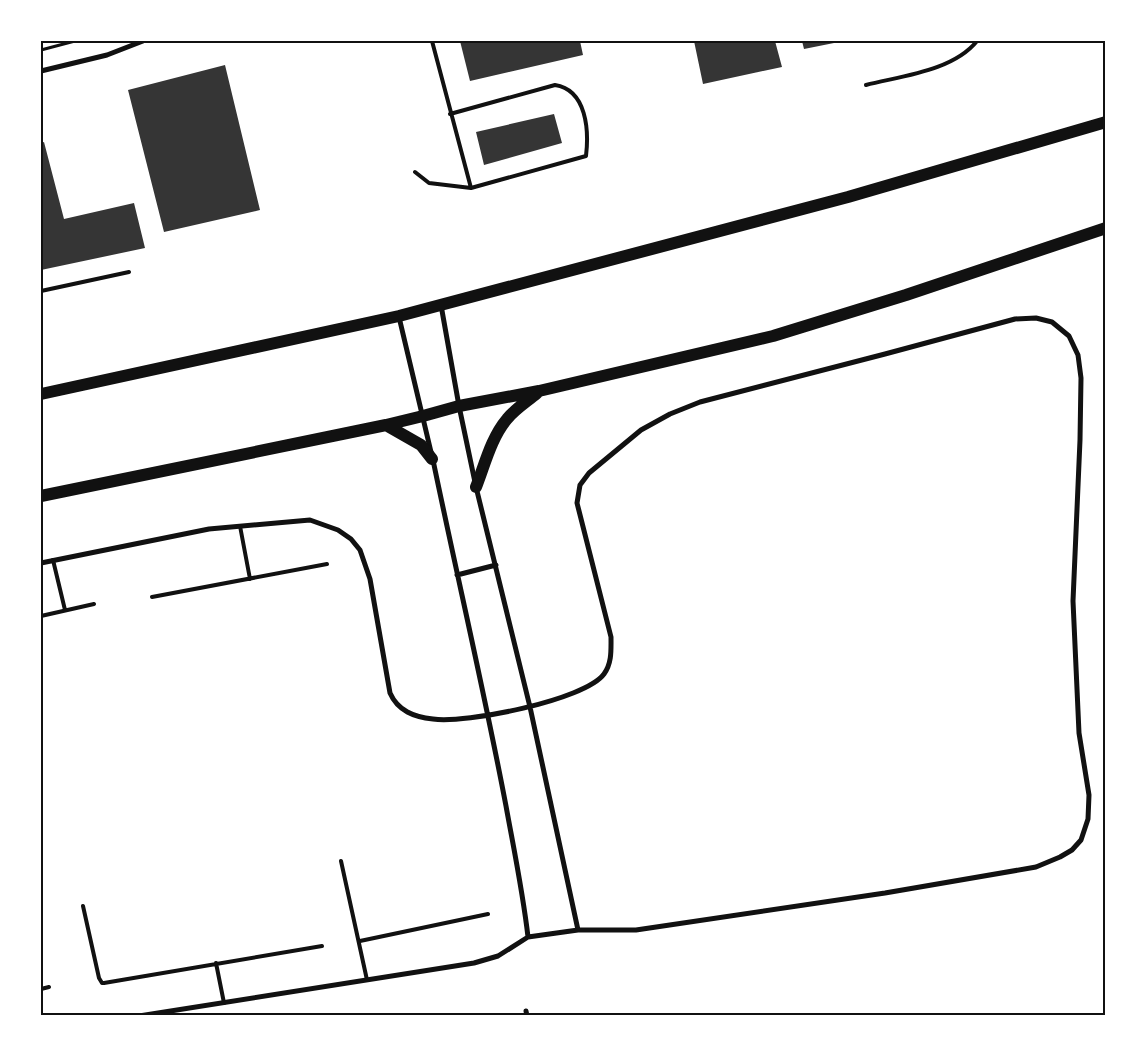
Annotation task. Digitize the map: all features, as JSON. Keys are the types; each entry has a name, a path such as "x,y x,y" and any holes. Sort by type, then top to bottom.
{"main road":[{"path":"41,394 399,316 848,197 1106,122"},
{"path":"41,496 386,425 459,406 539,391 773,336 906,295 1106,228"},
{"path":"476,487 499,430 508,418 539,391"},
{"path":"386,425 421,445 432,458"}],"street":[{"path":"41,71 108,55 143,41"},
{"path":"441,305 476,487 530,707 578,930"},
{"path":"399,316 489,716 524,902 528,937"},
{"path":"41,563 209,529 310,520 338,530 351,539 360,550 370,579 390,693 394,702 408,713 436,720 489,716 530,707 592,685 603,675 609,664 611,637 577,502 578,494 580,485 589,473 641,430 670,414 700,402 1015,319 1036,318 1052,322 1069,336 1078,355 1081,378 1073,601 1078,733 1089,795 1088,819 1081,840 1072,850 1036,867 884,893 636,930 578,930 528,937 498,956 486,960 139,1016"},
{"path":"457,575 496,565"}],"lane":[{"path":"432,41 471,188"},
{"path":"866,85 945,66 972,49 977,41"},
{"path":"415,172 429,183 471,188 586,156 588,139 586,122 575,95 563,86 555,85 450,114"},
{"path":"41,291 129,272"},
{"path":"240,526 250,579"},
{"path":"53,560 65,610"},
{"path":"152,597 328,564"},
{"path":"41,616 94,604"},
{"path":"341,861 367,980"},
{"path":"83,906 99,978 102,983 322,946"},
{"path":"360,941 488,914"},
{"path":"216,963 224,1002"},
{"path":"41,989 49,987"}],"path":[{"path":"41,50 75,41"}],"building":[{"path":"460,41 580,41 583,55 470,81"},
{"path":"694,41 775,41 782,67 703,84"},
{"path":"802,41 839,41 839,42 804,49"},
{"path":"225,65 260,210 164,232 128,90"},
{"path":"554,114 562,143 484,165 476,132"},
{"path":"44,142 64,219 134,203 145,248 41,270 41,143"}]}
